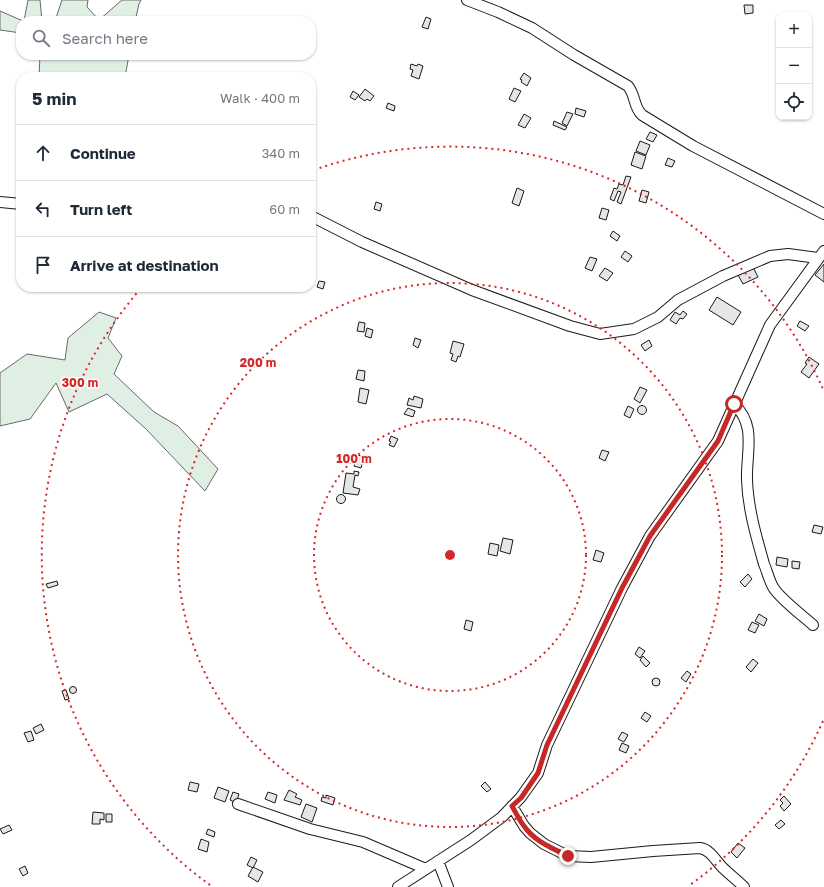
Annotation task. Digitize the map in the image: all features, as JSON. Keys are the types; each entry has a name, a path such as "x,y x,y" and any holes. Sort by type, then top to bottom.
{"street":[{"path":"467,0 498,12 532,28 574,55 628,86 633,92 636,109 642,115 693,146 824,214"},
{"path":"0,202 16,204"},
{"path":"316,219 362,242 472,290 570,326 600,334 634,329 658,317 678,300 723,276 770,256 788,254 821,255"},
{"path":"398,887 471,840 502,817 521,798 538,773 547,745 622,588 650,536 718,441 770,326 821,255"},
{"path":"734,404 744,415 750,440 747,479 750,508 755,536 767,572 773,587 788,604 813,625"},
{"path":"238,804 310,829 363,842 426,869"},
{"path":"512,806 530,833 544,844 568,856 591,857 700,848 705,849 710,853 721,866 744,887"},
{"path":"438,861 448,887"}],"green space":[{"path":"28,0 40,0 42,16 25,16"},
{"path":"62,0 88,0 87,7 95,16 57,16"},
{"path":"122,0 141,0 136,16 104,16"},
{"path":"0,11 16,18 16,32 0,30"},
{"path":"40,60 128,60 126,72 39,72"},
{"path":"99,312 116,318 108,338 122,356 114,374 154,412 178,426 218,469 205,491 146,429 107,394 69,412 56,383 30,419 0,426 0,373 27,354 65,360 68,338"}],"building":[{"path":"744,5 753,5 753,13 745,14"},
{"path":"426,17 431,19 428,29 422,27"},
{"path":"411,64 423,66 419,79 411,76 413,70 410,69"},
{"path":"524,73 531,78 527,86 521,82 522,80 520,79"},
{"path":"514,88 521,91 515,102 509,99"},
{"path":"365,89 374,96 370,101 367,99 365,101 359,97"},
{"path":"353,91 359,95 355,100 350,97"},
{"path":"388,103 395,106 394,111 386,108"},
{"path":"576,108 586,111 584,117 575,114"},
{"path":"567,112 573,114 567,126 562,123"},
{"path":"524,114 531,118 525,128 518,125"},
{"path":"554,121 567,127 565,130 553,125"},
{"path":"650,132 657,135 653,142 646,139"},
{"path":"640,141 650,145 646,155 636,151"},
{"path":"635,152 646,156 642,169 631,165"},
{"path":"668,158 675,161 672,167 665,165"},
{"path":"626,176 631,177 621,204 617,202 621,192 618,191 614,201 610,199 614,188 617,189 619,184 623,185"},
{"path":"517,188 524,191 519,206 512,203"},
{"path":"642,190 649,192 646,203 639,201"},
{"path":"376,202 382,204 380,211 374,209"},
{"path":"602,208 609,210 606,220 599,218"},
{"path":"613,231 620,236 617,241 610,236"},
{"path":"625,251 632,256 628,262 621,257"},
{"path":"590,257 597,259 592,271 585,268"},
{"path":"824,264 824,282 815,275"},
{"path":"753,267 758,277 743,284 738,275"},
{"path":"605,268 613,273 607,281 599,276"},
{"path":"319,281 325,282 323,289 317,287"},
{"path":"717,297 741,312 733,325 709,310"},
{"path":"683,311 687,314 683,319 680,318 676,324 670,320 675,312 680,315"},
{"path":"800,321 809,326 805,331 797,326"},
{"path":"359,322 365,323 364,332 357,331"},
{"path":"367,328 373,330 371,338 365,336"},
{"path":"415,338 421,340 418,348 413,345"},
{"path":"649,340 652,346 645,351 641,345"},
{"path":"453,341 464,344 460,357 458,356 456,362 451,360 453,354 450,353"},
{"path":"809,357 819,364 809,378 801,372 807,364 805,363"},
{"path":"358,370 365,371 364,381 356,379"},
{"path":"640,387 647,390 640,403 634,399"},
{"path":"360,388 369,390 366,404 358,402"},
{"path":"414,396 423,399 421,408 407,405 409,398 413,400"},
{"path":"628,406 634,409 630,418 624,415"},
{"path":"640,406 644,406 646,410 644,414 640,414 638,412 638,408"},
{"path":"408,408 415,411 413,417 404,414"},
{"path":"391,436 398,439 394,447 389,445 391,442 389,441"},
{"path":"602,450 609,452 605,461 599,458"},
{"path":"358,455 364,457 361,468 354,466"},
{"path":"354,471 359,472 358,476 355,475 353,487 360,489 358,495 343,493 346,473 354,474"},
{"path":"341,494 346,499 341,504 336,499"},
{"path":"814,525 823,527 821,534 812,532"},
{"path":"503,538 513,540 510,554 500,551"},
{"path":"490,543 499,545 497,556 488,554"},
{"path":"596,550 604,553 601,562 593,560"},
{"path":"777,557 788,559 787,567 776,565"},
{"path":"792,561 800,562 799,569 792,568"},
{"path":"748,574 752,579 745,587 740,582"},
{"path":"57,581 58,585 48,588 46,584"},
{"path":"759,614 767,619 764,626 755,621"},
{"path":"466,620 473,622 471,631 464,629"},
{"path":"752,622 759,625 755,633 748,630"},
{"path":"639,647 645,651 640,658 635,654"},
{"path":"643,656 650,663 646,667 640,660"},
{"path":"753,659 758,663 751,672 746,667"},
{"path":"687,671 691,674 686,682 681,678"},
{"path":"656,678 659,679 659,685 656,686 653,685 652,682 653,679"},
{"path":"73,686 76,687 76,693 73,694 70,693 69,690 70,687"},
{"path":"66,690 69,699 65,700 62,691"},
{"path":"645,712 651,716 647,722 641,718"},
{"path":"41,724 44,730 36,734 33,728"},
{"path":"31,731 34,740 28,742 24,733"},
{"path":"622,732 628,735 624,742 618,739"},
{"path":"622,743 629,746 626,753 619,750"},
{"path":"190,782 199,784 197,792 188,790"},
{"path":"485,782 491,789 487,792 481,786"},
{"path":"218,787 229,791 225,802 214,798"},
{"path":"289,790 297,794 295,797 302,800 300,805 284,800"},
{"path":"233,792 239,794 236,803 230,800"},
{"path":"268,792 277,795 275,803 265,799"},
{"path":"326,795 335,798 333,805 321,801 322,797 326,798"},
{"path":"784,796 791,804 784,811 780,806 783,803 780,800"},
{"path":"306,804 317,808 312,822 301,817"},
{"path":"93,812 104,813 104,820 100,819 100,824 92,824"},
{"path":"106,814 112,814 112,822 106,822"},
{"path":"781,820 785,824 779,829 775,825"},
{"path":"9,825 12,830 3,834 0,829"},
{"path":"208,829 215,832 214,837 206,834"},
{"path":"201,839 209,842 207,852 198,849"},
{"path":"738,843 745,848 737,858 731,852"},
{"path":"251,857 257,860 253,868 247,865"},
{"path":"25,866 28,873 23,876 19,869"},
{"path":"253,867 263,872 258,882 248,876"}],"route":[{"path":"568,856 544,844 530,833 512,806 521,798 538,773 547,745 622,588 650,536 718,441 734,404"}]}
